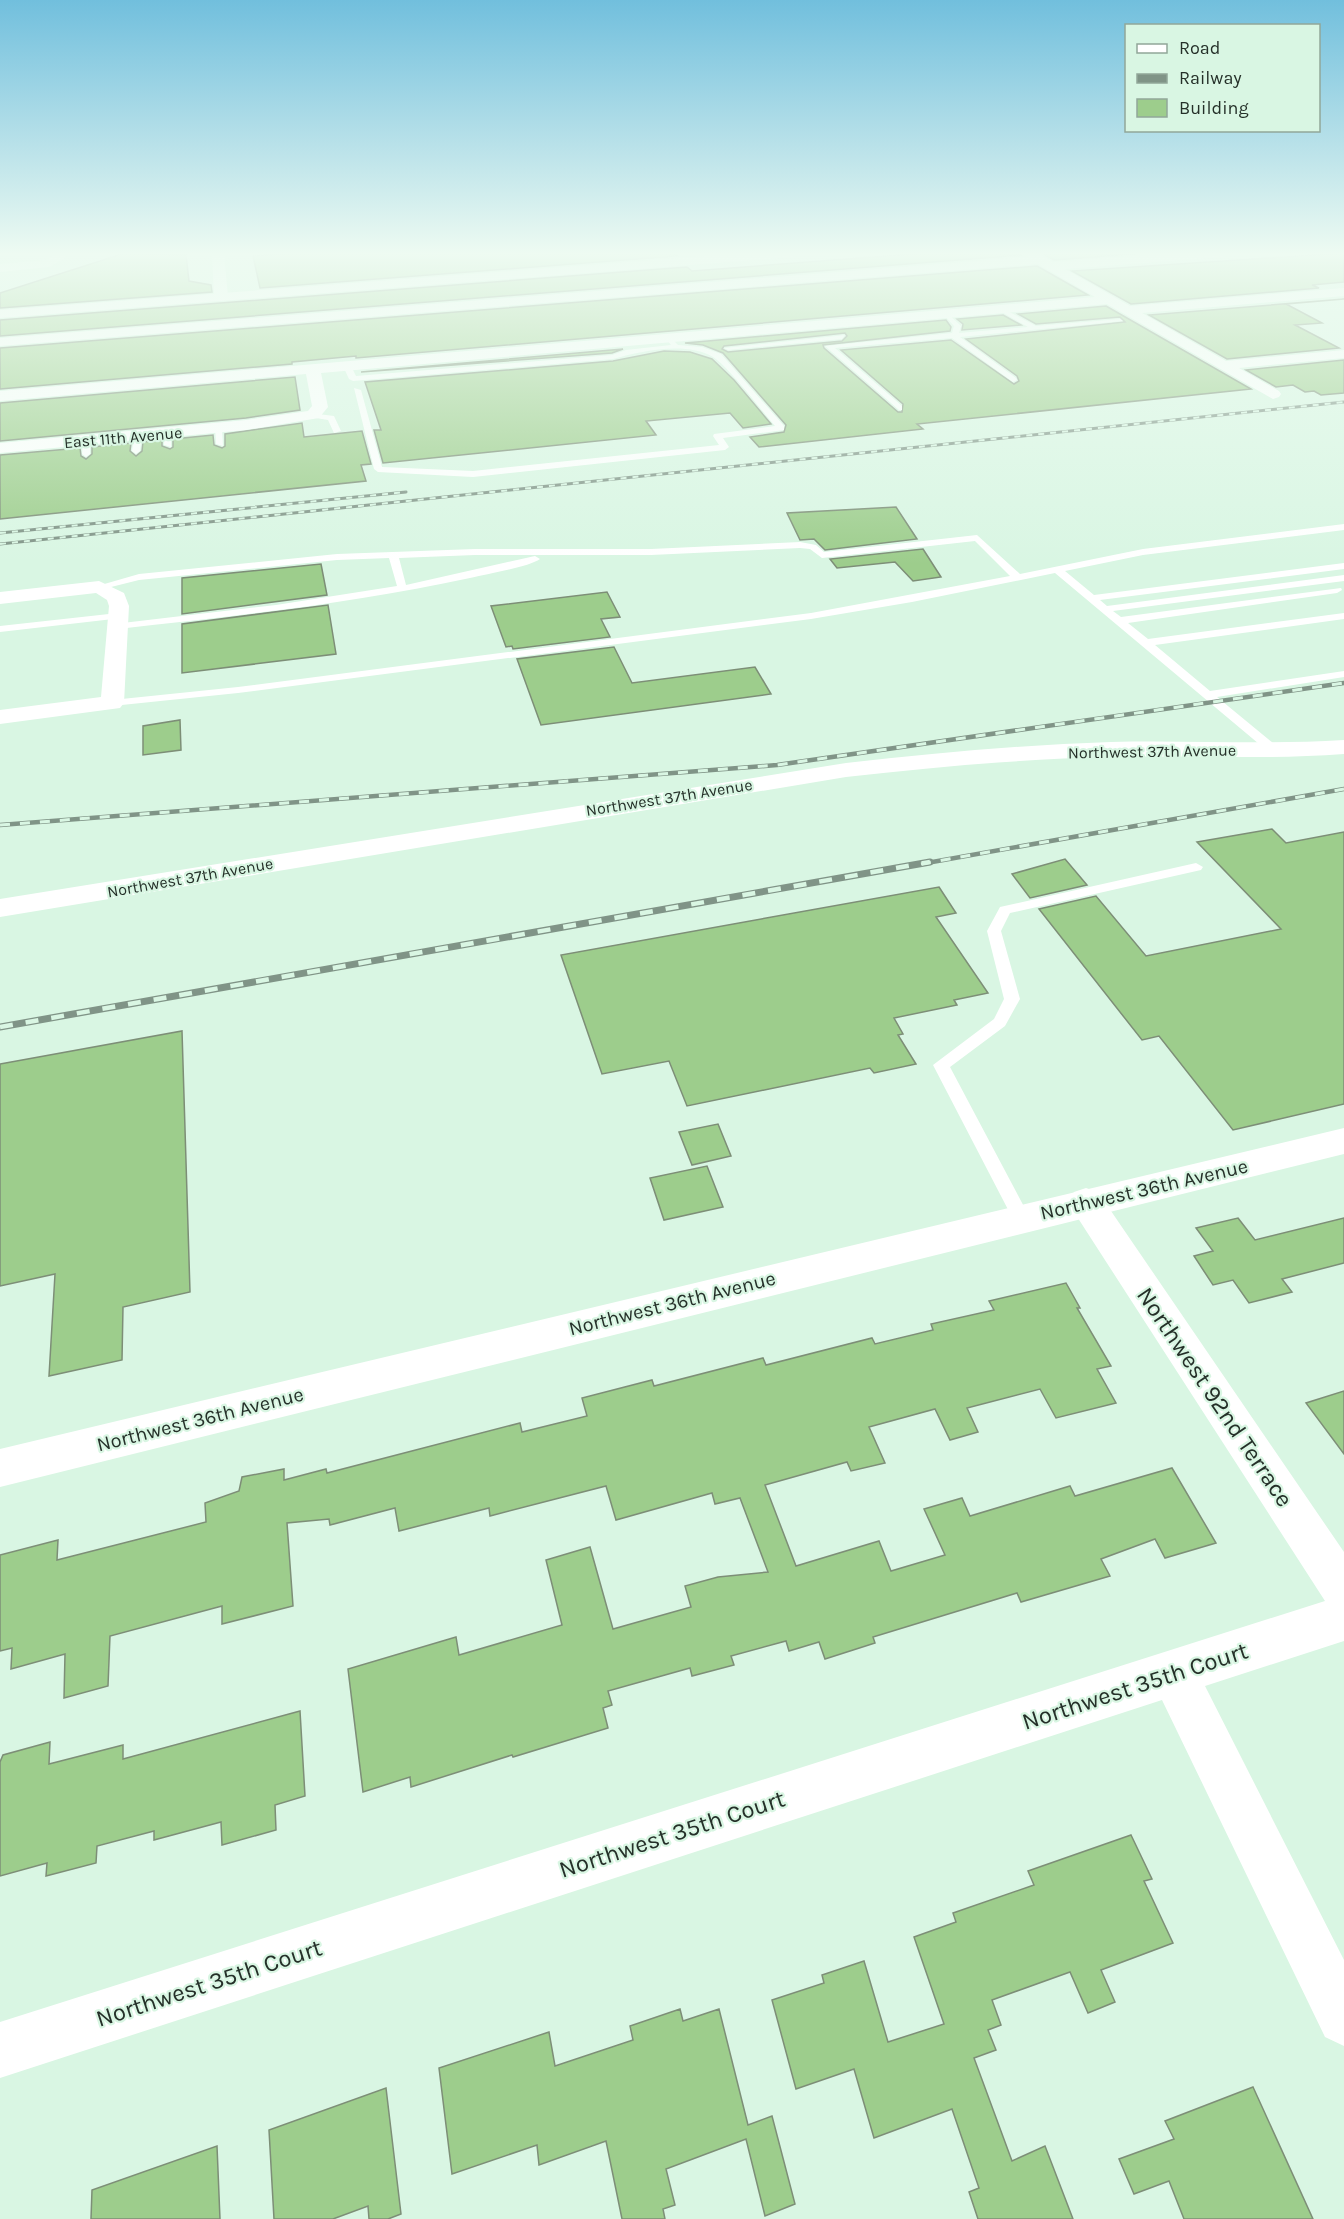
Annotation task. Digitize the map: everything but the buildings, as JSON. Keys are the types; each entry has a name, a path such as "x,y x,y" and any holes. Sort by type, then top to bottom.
{"street":[{"path":"0,396 313,369 350,372 516,357"},
{"path":"1209,357 1274,394"},
{"path":"1226,365 1317,357"},
{"path":"313,369 320,407 313,415"},
{"name":"East 11th Avenue","path":"0,448 86,447 219,436 246,425 313,415"},
{"path":"0,598 99,587 117,597 118,621 112,703 0,717"},
{"name":"Northwest 37th Avenue","path":"0,908 846,770 946,759 1068,752 1148,749 1275,751 1344,747"},
{"name":"Northwest 36th Avenue","path":"0,1468 1344,1141"},
{"name":"Northwest 92nd Terrace","path":"1086,1202 1344,1591"},
{"name":"Northwest 35th Court","path":"0,2050 1344,1618"},
{"path":"1173,1673 1344,2018"}],"lane":[{"path":"614,357 403,374 350,372 378,469 472,474 725,447 717,436 781,428 718,357"},
{"path":"841,357 898,408"},
{"path":"982,357 1013,380"},
{"path":"403,374 408,385"},
{"path":"357,390 367,389"},
{"path":"313,415 331,418 337,431"},
{"path":"112,703 238,690 782,620 867,607 1143,552 1344,527"},
{"path":"99,587 139,577 315,559 476,552 553,554 800,545 813,547 822,555 977,538 1018,578"},
{"path":"0,629 289,606 379,594 402,587 458,579 553,554"},
{"path":"393,555 402,587"},
{"path":"1092,598 1344,566"},
{"path":"1058,570 1275,751"},
{"path":"1104,609 1344,578"},
{"path":"1119,621 1344,589"},
{"path":"1146,643 1344,616"},
{"path":"1208,695 1344,674"},
{"path":"1021,1218 941,1065 1000,1022 1012,999 994,931 1005,910 1196,867"}],"railway":[{"path":"0,544 1344,402"},
{"path":"0,533 406,492"},
{"path":"0,825 777,765 1344,683"},
{"path":"921,864 1344,789"},
{"path":"0,1027 930,862"}]}
